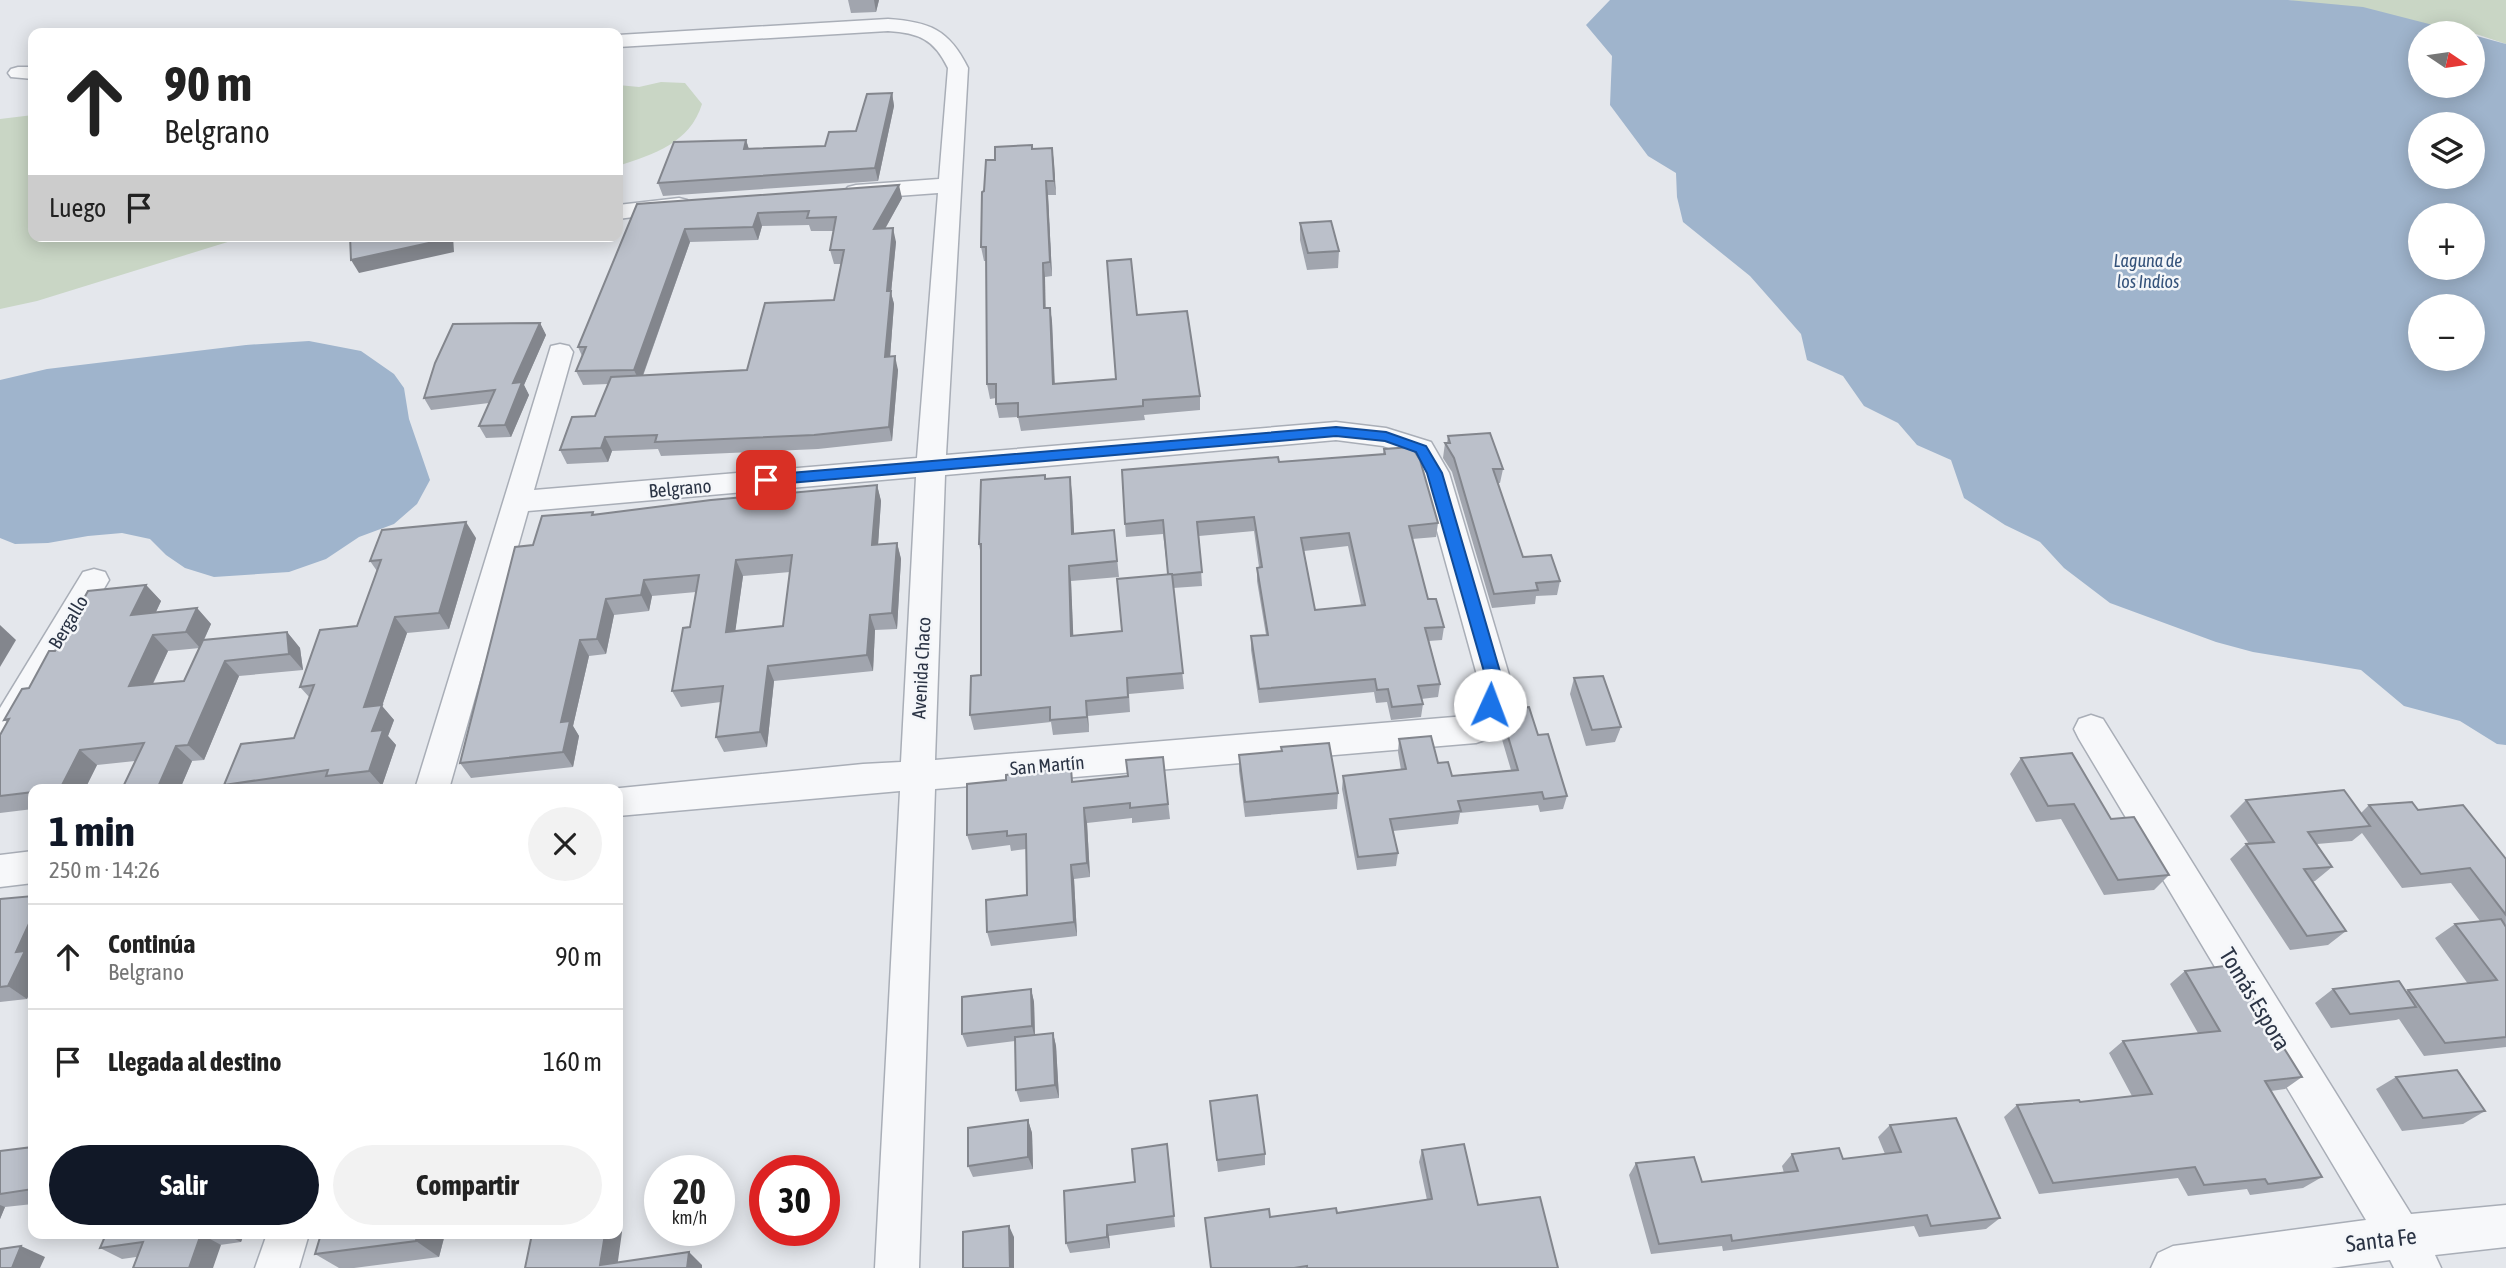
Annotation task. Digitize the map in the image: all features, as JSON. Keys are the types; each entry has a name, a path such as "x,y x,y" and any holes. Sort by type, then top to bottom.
{"street":[{"name":"Avenida Chaco","path":"623,41 888,25 918,28 934,38 952,55 958,68 931,466 897,1268"},
{"path":"840,193 949,185"},
{"path":"623,211 704,203"},
{"path":"433,784 561,352"},
{"name":"Belgrano","path":"518,502 1336,431 1386,437 1421,449 1435,473 1493,675 1490,705 1476,729"},
{"name":"Bergallo","path":"0,737 94,580"},
{"name":"San Martín","path":"623,801 863,778 916,776 1476,729"},
{"name":"Tomás Espora","path":"2091,729 2409,1252"},
{"path":"0,871 28,868"},
{"name":"Santa Fe","path":"2173,1268 2409,1252 2506,1226"},
{"path":"277,1268 286,1239"}],"green space":[{"path":"2288,0 2506,0 2506,44 2485,37 2485,21 2408,21"},
{"path":"661,82 685,83 702,104 689,128 680,138 645,157 623,164 623,85 639,87"},
{"path":"28,116 28,242 228,242 37,301 0,309 0,119"}],"water":[{"name":"Laguna de los Indios","path":"1610,0 2288,0 2363,7 2417,21 2408,21 2408,98 2485,98 2485,38 2506,44 2506,745 2497,744 2460,721 2404,706 2361,670 2253,652 2216,642 2110,603 2064,568 2040,542 2005,525 1964,498 1951,460 1917,445 1898,423 1864,406 1843,376 1807,360 1801,334 1750,276 1683,222 1677,197 1676,173 1648,156 1610,105 1612,56 1586,25"},
{"path":"309,341 361,351 394,374 404,388 409,419 430,480 417,504 394,524 359,537 326,559 289,572 214,577 185,568 166,555 150,539 122,533 48,543 15,544 0,538 0,380 47,369 246,345"}],"building":[{"path":"892,93 875,168 658,183 674,142 746,140 744,149 825,146 829,132 856,131 867,94"},
{"path":"1032,145 1032,149 1052,148 1054,181 1046,181 1050,262 1043,263 1044,308 1050,308 1053,384 1116,379 1107,261 1131,259 1137,315 1187,311 1200,396 1143,400 1143,406 1018,417 1018,403 996,404 996,384 987,384 986,247 981,247 982,192 986,160 995,160 995,147"},
{"path":"899,185 874,229 893,228 885,357 895,356 889,427 814,435 655,442 657,435 605,437 601,448 560,450 572,417 595,416 611,377 747,370 765,303 834,300 844,250 830,250 836,217 807,218 809,211 758,213 753,227 685,229 634,370 576,371 586,347 578,347 637,204"},
{"path":"1331,221 1339,251 1308,253 1300,223"},
{"path":"350,242 433,242 351,260"},
{"path":"540,323 513,383 522,382 505,425 479,426 495,390 424,398 435,363 453,324"},
{"path":"1490,433 1503,469 1493,469 1523,557 1551,555 1560,581 1536,583 1538,590 1494,594 1454,458 1445,443 1450,443 1448,436"},
{"path":"1412,447 1420,460 1438,523 1409,526 1428,599 1436,599 1444,627 1425,628 1440,684 1418,686 1423,704 1392,707 1388,689 1377,690 1375,679 1259,689 1251,636 1268,635 1257,568 1262,567 1254,517 1197,522 1202,572 1168,574 1163,520 1125,524 1122,470 1278,457 1279,462 1385,454 1384,449","holes":["1349,533 1365,605 1315,610 1301,538"]},
{"path":"1045,475 1045,479 1070,477 1072,534 1114,530 1117,561 1069,566 1071,636 1122,631 1117,579 1172,574 1183,673 1127,678 1128,697 1086,701 1087,717 1050,720 1050,707 970,715 971,676 981,675 981,480"},
{"path":"877,485 872,545 897,543 892,613 870,615 867,655 768,666 760,732 716,737 723,686 672,691 683,628 690,627 699,575 644,580 641,595 606,599 597,639 580,640 561,722 570,721 563,752 460,763 515,547 533,545 542,516 593,512 592,515 711,500","holes":["792,555 783,626 726,632 736,560"]},
{"path":"466,522 439,613 395,617 364,707 382,705 372,731 383,730 369,771 326,776 328,770 224,784 241,744 294,738 314,685 300,687 320,630 357,626 381,560 370,561 382,530"},
{"path":"146,585 131,615 197,608 186,632 153,635 129,686 184,681 203,640 287,632 289,654 225,661 188,745 176,746 159,784 124,784 144,743 80,750 63,784 28,784 28,793 0,796 0,735 9,719 4,720 22,689 29,688 49,651 55,651 88,591"},
{"path":"1603,676 1621,727 1592,730 1574,678"},
{"path":"1529,707 1538,735 1548,734 1567,796 1544,799 1542,792 1458,801 1461,811 1390,819 1398,853 1358,857 1343,776 1406,769 1399,739 1431,736 1438,763 1448,762 1452,776 1518,770 1501,713 1502,710"},
{"path":"1329,743 1338,793 1245,802 1239,755 1282,751 1281,747"},
{"path":"2072,753 2111,819 2134,817 2169,875 2118,880 2074,804 2048,806 2021,758"},
{"path":"1163,757 1168,804 1130,808 1130,803 1084,808 1087,863 1071,865 1074,922 987,932 986,900 1027,895 1026,834 1007,836 1007,831 967,835 967,784 1006,780 1006,775 1071,767 1072,782 1128,776 1126,760"},
{"path":"2344,790 2370,826 2308,832 2332,867 2304,869 2346,931 2307,936 2246,844 2274,842 2246,800"},
{"path":"2412,802 2418,810 2463,805 2506,859 2506,915 2470,868 2421,874 2369,805"},
{"path":"28,896 28,926 16,952 25,951 8,986 0,987 0,899"},
{"path":"2501,919 2506,927 2506,1037 2445,1043 2408,990 2497,980 2455,924"},
{"path":"2232,965 2302,1077 2265,1081 2322,1177 2268,1184 2265,1179 2204,1185 2195,1167 2053,1183 2017,1105 2080,1102 2152,1094 2123,1041 2220,1031 2185,971"},
{"path":"2399,981 2416,1007 2350,1014 2333,989"},
{"path":"1031,989 1032,1026 962,1034 962,997"},
{"path":"1053,1033 1055,1085 1016,1090 1015,1037"},
{"path":"2457,1070 2485,1111 2423,1118 2396,1077"},
{"path":"1257,1095 1265,1154 1217,1160 1210,1101"},
{"path":"1956,1118 2000,1218 1931,1226 1927,1215 1732,1241 1731,1235 1659,1244 1636,1163 1694,1157 1702,1182 1798,1171 1792,1154 1839,1148 1843,1159 1901,1152 1890,1125"},
{"path":"1028,1120 1028,1157 968,1166 968,1128"},
{"path":"1167,1144 1174,1216 1107,1225 1107,1237 1066,1243 1064,1191 1135,1182 1132,1149"},
{"path":"1464,1144 1478,1205 1540,1197 1558,1268 1211,1268 1205,1218 1269,1209 1270,1217 1336,1208 1337,1213 1432,1199 1422,1150"},
{"path":"28,1148 28,1190 0,1194 0,1151"},
{"path":"1009,1226 1010,1268 963,1268 963,1232"},
{"path":"104,1239 199,1239 189,1268 133,1268 143,1242 100,1248"},
{"path":"320,1239 416,1239 416,1241 315,1254"},
{"path":"531,1239 604,1239 600,1265 689,1252 687,1268 525,1268"},
{"path":"21,1246 12,1268 0,1268 0,1249"}],"route":[{"path":"766,480 1336,431 1386,437 1421,449 1435,473 1493,675 1490,705"}]}
